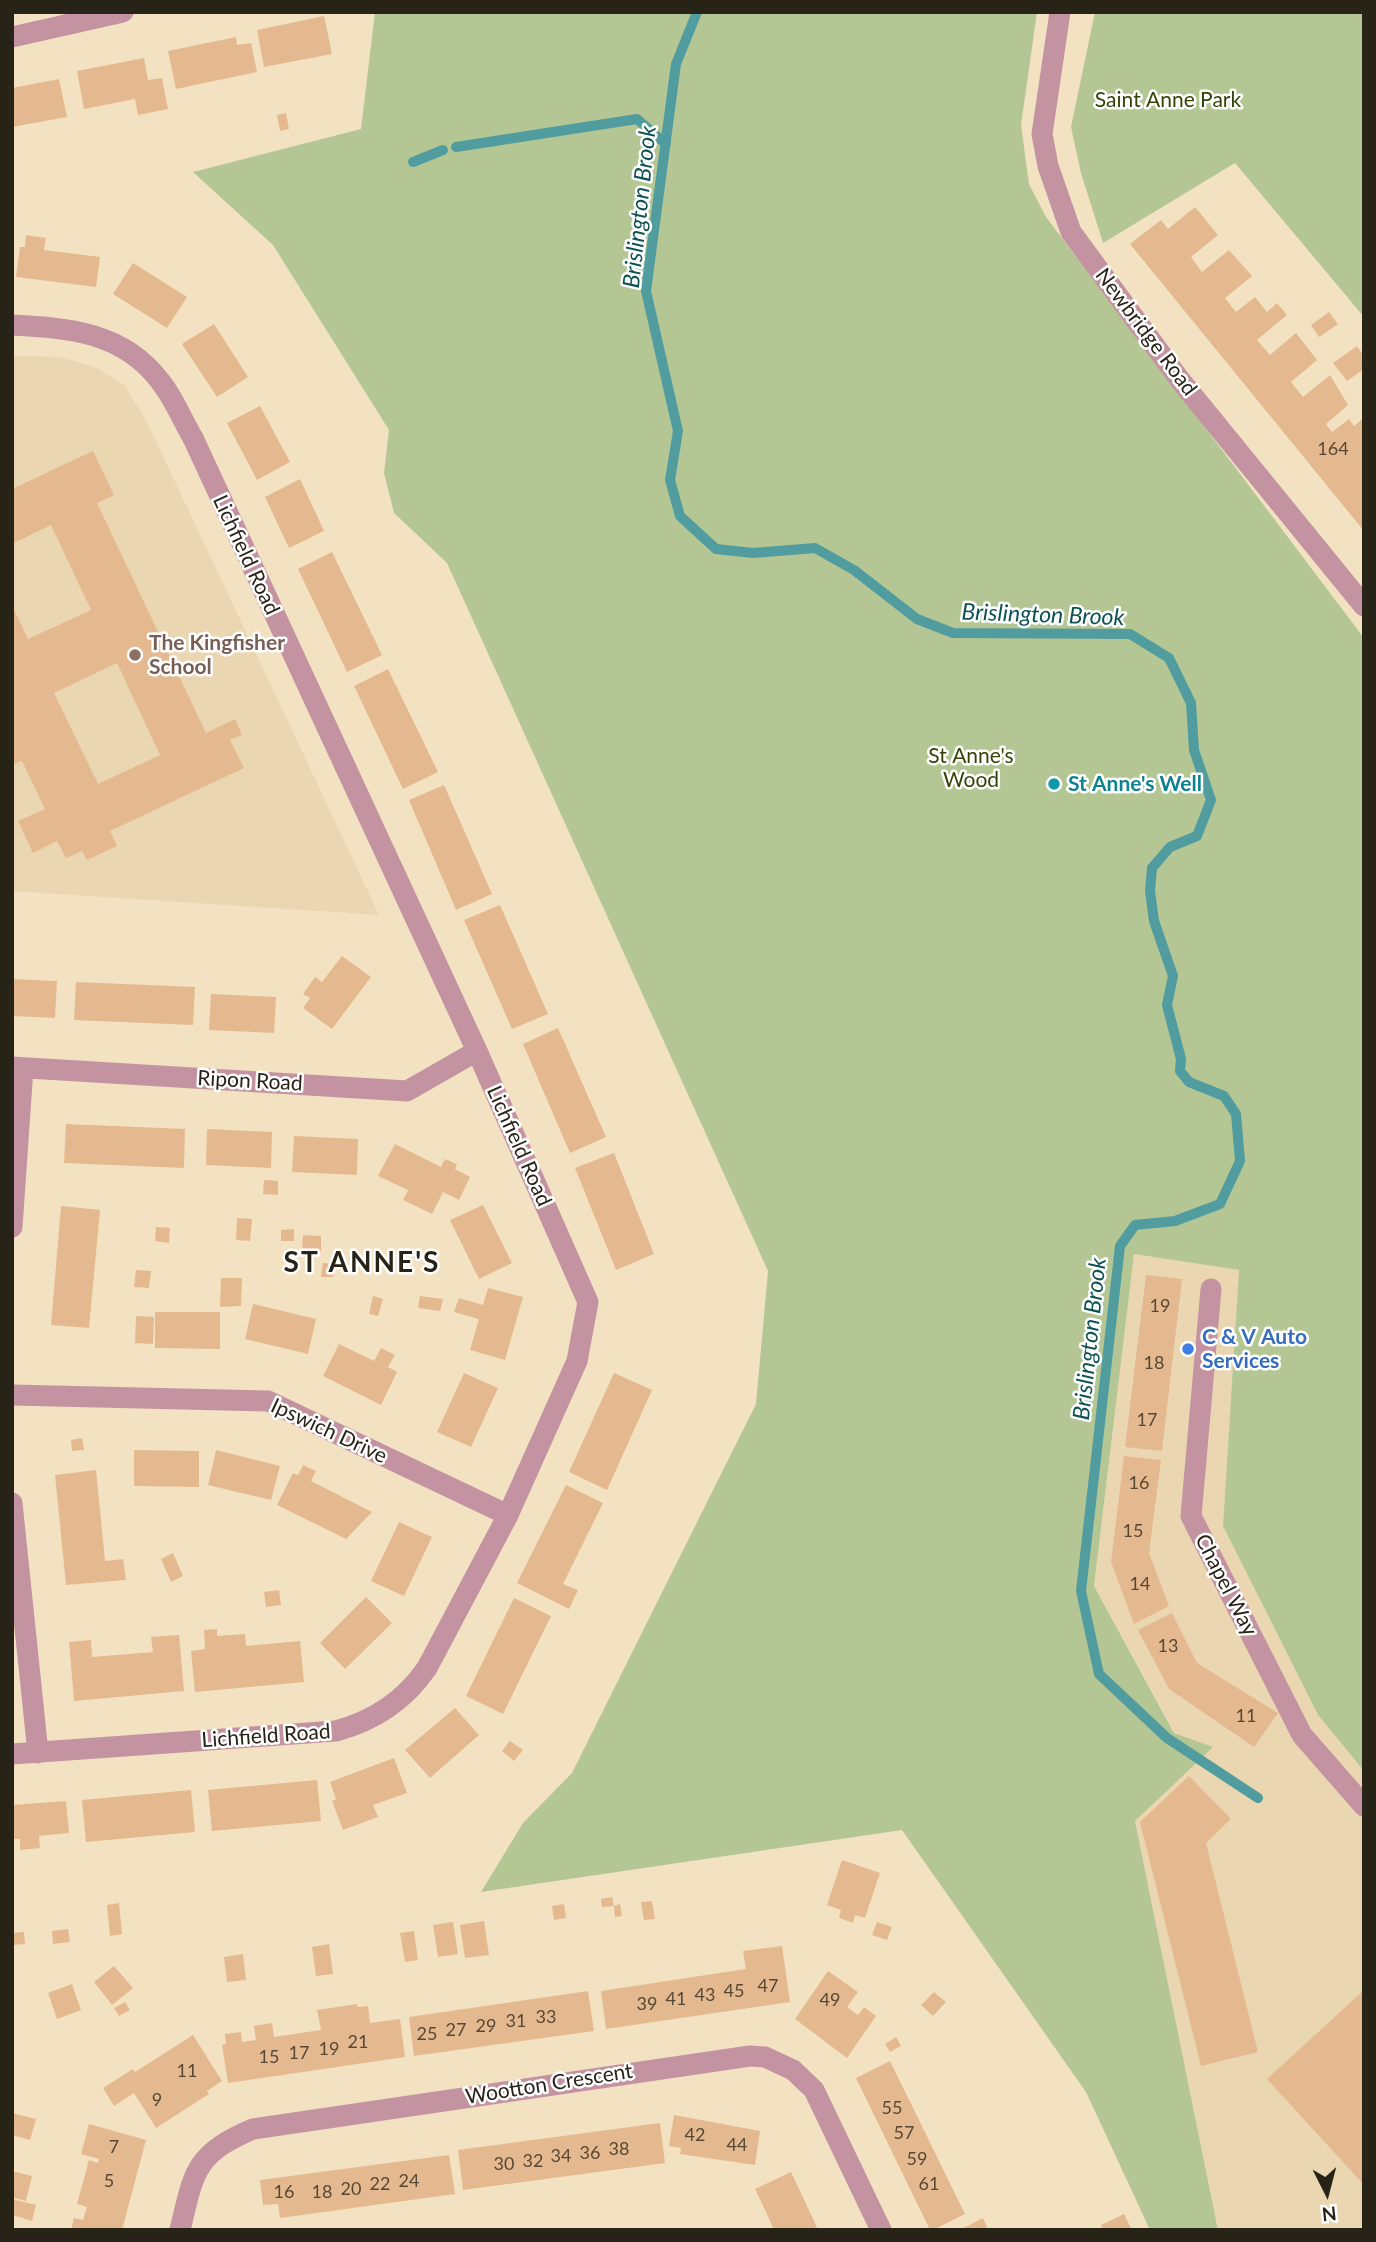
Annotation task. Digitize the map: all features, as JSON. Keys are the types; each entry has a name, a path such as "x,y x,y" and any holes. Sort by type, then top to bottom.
{"street":[{"path":"12,37 124,12"},
{"name":"Newbridge Road","path":"1060,12 1042,134 1051,178 1071,232 1180,380 1364,606"},
{"name":"Lichfield Road","path":"12,325 81,331 110,341 137,358 162,383 193,439 477,1051 588,1302 576,1361 508,1515 427,1668 408,1692 370,1718 336,1731 12,1754"},
{"name":"Ripon Road","path":"18,1068 407,1091 477,1051"},
{"path":"12,1227 18,1068"},
{"name":"Chapel Way","path":"1211,1289 1191,1516 1302,1735 1364,1806"},
{"name":"Ipswich Drive","path":"12,1395 268,1401 508,1515"},
{"path":"12,1503 38,1753"},
{"name":"Wootton Crescent","path":"180,2230 192,2182 201,2162 215,2148 253,2129 750,2056 765,2057 793,2070 814,2090 881,2230"}],"shaded area":[{"name":"The Kingfisher School","path":"12,356 59,357 95,367 124,385 146,420 379,915 12,891"},
{"path":"1134,1254 1239,1270 1223,1526 1318,1715 1364,1771 1364,2230 1218,2230 1135,1821 1175,1733 1094,1586"}],"green space":[{"name":"St Anne's Wood","path":"375,12 1037,12 1021,125 1029,184 1046,217 1364,638 1364,1771 1318,1715 1223,1526 1239,1270 1134,1254 1094,1586 1174,1733 1213,1747 1135,1821 1218,2230 1150,2230 1086,2092 902,1830 481,1892 523,1823 572,1773 756,1404 768,1271 447,563 394,513 384,473 389,430 273,245 193,172 361,129"},
{"name":"Saint Anne Park","path":"1095,12 1364,12 1364,317 1235,163 1103,243 1081,173 1071,127"}],"building":[{"path":"324,16 332,54 264,67 257,30"},
{"path":"236,37 237,45 251,43 257,72 176,89 168,51"},
{"path":"144,58 148,80 162,78 168,109 138,115 135,99 84,109 77,71"},
{"path":"59,79 67,117 12,127 12,88"},
{"path":"286,113 289,129 280,131 277,115"},
{"path":"1195,207 1218,235 1191,257 1202,272 1229,250 1252,276 1225,298 1236,312 1255,297 1267,312 1277,303 1287,315 1257,340 1270,355 1296,333 1317,360 1291,382 1303,397 1330,375 1348,405 1326,424 1332,432 1349,419 1354,426 1364,418 1364,531 1130,244 1161,220 1168,229"},
{"path":"26,235 46,238 44,250 100,257 96,287 16,277 20,247 25,247"},
{"path":"133,263 187,297 167,328 113,294"},
{"path":"1329,312 1338,324 1319,337 1311,325"},
{"path":"214,324 248,377 217,397 182,344"},
{"path":"1357,346 1364,356 1364,369 1347,381 1333,363"},
{"path":"260,406 290,462 257,480 227,423"},
{"path":"93,451 114,495 97,503 206,733 235,719 242,735 230,740 244,768 110,831 117,846 87,860 82,851 66,858 57,841 33,853 18,821 45,809 22,761 14,764 12,761 12,605 28,639 91,610 51,525 12,544 12,489","holes":["117,663 160,755 98,784 54,693"]},
{"path":"300,479 324,531 289,548 265,497"},
{"path":"332,552 382,655 347,672 298,569"},
{"path":"388,669 438,772 403,789 354,686"},
{"path":"444,785 492,894 456,910 409,800"},
{"path":"500,905 548,1014 512,1029 464,920"},
{"path":"342,956 371,977 332,1029 303,1008 310,998 303,994 315,977 322,982"},
{"path":"12,979 57,981 55,1018 12,1016"},
{"path":"76,982 195,987 193,1025 74,1020"},
{"path":"211,994 276,997 274,1033 209,1030"},
{"path":"558,1028 606,1137 570,1153 523,1044"},
{"path":"66,1124 185,1129 184,1168 64,1163"},
{"path":"207,1129 272,1132 271,1168 206,1165"},
{"path":"294,1136 358,1139 357,1175 292,1172"},
{"path":"395,1144 441,1167 445,1159 457,1164 455,1169 470,1177 459,1200 443,1192 432,1214 403,1200 408,1190 378,1176"},
{"path":"614,1153 654,1254 616,1270 575,1168"},
{"path":"264,1180 278,1181 278,1195 263,1194"},
{"path":"483,1205 512,1263 479,1279 450,1220"},
{"path":"61,1206 100,1210 89,1328 51,1325"},
{"path":"237,1218 252,1219 250,1241 236,1240"},
{"path":"156,1227 170,1228 169,1243 155,1241"},
{"path":"294,1229 294,1241 281,1241 281,1230"},
{"path":"303,1235 321,1236 321,1251 302,1251"},
{"path":"323,1263 335,1264 333,1277 321,1277"},
{"path":"136,1270 151,1271 149,1288 134,1287"},
{"path":"1146,1275 1182,1279 1162,1451 1125,1447"},
{"path":"221,1278 242,1278 241,1306 220,1307"},
{"path":"488,1288 523,1297 505,1360 470,1350 479,1319 454,1312 459,1298 483,1305"},
{"path":"373,1296 383,1299 378,1316 369,1314"},
{"path":"420,1296 443,1299 440,1311 418,1308"},
{"path":"253,1304 316,1319 308,1354 245,1339"},
{"path":"155,1312 220,1312 220,1349 155,1348"},
{"path":"136,1316 154,1317 153,1344 135,1343"},
{"path":"339,1344 374,1361 381,1348 395,1355 388,1367 397,1372 381,1405 323,1376"},
{"path":"464,1373 498,1388 471,1447 437,1432"},
{"path":"614,1373 652,1390 607,1490 569,1472"},
{"path":"82,1438 84,1450 72,1451 71,1440"},
{"path":"134,1450 199,1451 199,1487 134,1486"},
{"path":"216,1450 280,1466 271,1500 208,1485"},
{"path":"1124,1456 1161,1460 1149,1553 1169,1606 1134,1624 1111,1562"},
{"path":"303,1465 316,1471 311,1481 372,1512 346,1539 277,1505 293,1473 298,1475"},
{"path":"96,1470 105,1561 123,1559 126,1580 66,1585 55,1475"},
{"path":"566,1485 603,1503 563,1584 578,1590 569,1609 517,1583"},
{"path":"399,1522 432,1537 404,1596 371,1581"},
{"path":"173,1553 183,1576 171,1582 161,1559"},
{"path":"279,1590 281,1605 266,1607 264,1592"},
{"path":"366,1597 392,1623 345,1669 320,1643"},
{"path":"514,1598 551,1616 503,1714 466,1696"},
{"path":"1172,1613 1197,1663 1278,1713 1254,1747 1169,1689 1138,1630"},
{"path":"217,1629 217,1636 245,1634 246,1646 300,1641 304,1682 195,1692 191,1651 205,1649 204,1630"},
{"path":"179,1635 184,1691 74,1701 69,1642 91,1640 92,1657 153,1652 151,1637"},
{"path":"455,1708 479,1735 430,1778 405,1750"},
{"path":"510,1741 523,1750 514,1761 502,1751"},
{"path":"394,1758 407,1793 373,1805 378,1817 343,1830 332,1801 336,1799 330,1782"},
{"path":"1189,1776 1231,1819 1206,1843 1258,2052 1201,2066 1140,1822"},
{"path":"317,1780 321,1821 212,1831 208,1790"},
{"path":"191,1790 195,1832 86,1842 82,1800"},
{"path":"66,1801 69,1833 39,1836 40,1848 20,1850 20,1839 12,1839 12,1805"},
{"path":"842,1860 880,1873 865,1918 855,1915 853,1923 839,1918 841,1910 827,1905"},
{"path":"612,1897 614,1906 602,1907 601,1899"},
{"path":"652,1901 655,1919 644,1920 641,1902"},
{"path":"119,1903 122,1934 110,1936 107,1905"},
{"path":"564,1904 566,1918 554,1920 552,1906"},
{"path":"620,1904 622,1916 615,1917 614,1906"},
{"path":"484,1921 489,1955 465,1958 460,1925"},
{"path":"453,1922 458,1954 438,1957 433,1925"},
{"path":"877,1922 892,1927 887,1940 872,1935"},
{"path":"68,1929 70,1942 53,1944 52,1931"},
{"path":"414,1931 418,1960 405,1962 400,1933"},
{"path":"24,1932 25,1944 12,1945 12,1933"},
{"path":"329,1944 333,1974 316,1976 312,1947"},
{"path":"782,1946 790,2002 606,2029 601,1991 746,1969 743,1951"},
{"path":"243,1954 246,1980 227,1982 224,1957"},
{"path":"114,1966 133,1988 112,2005 94,1982"},
{"path":"828,1971 858,1992 847,2007 858,2015 864,2007 876,2016 847,2058 795,2019"},
{"path":"72,1984 81,2010 57,2019 48,1993"},
{"path":"1364,1990 1364,2185 1267,2079"},
{"path":"588,1991 594,2031 414,2056 409,2017"},
{"path":"934,1992 946,2002 933,2016 921,2005"},
{"path":"125,2002 130,2010 119,2016 114,2008"},
{"path":"357,2004 357,2007 368,2006 370,2023 400,2019 405,2057 228,2083 222,2045 226,2044 225,2034 241,2032 242,2042 256,2040 254,2026 272,2023 274,2037 321,2030 317,2010"},
{"path":"193,2035 222,2081 207,2091 209,2094 156,2128 134,2093 114,2106 103,2088 133,2069 135,2072"},
{"path":"896,2037 901,2046 890,2052 885,2044"},
{"path":"890,2061 965,2214 933,2230 930,2230 856,2078"},
{"path":"12,2113 36,2119 30,2140 12,2135"},
{"path":"674,2115 760,2131 755,2165 680,2154 681,2148 669,2146"},
{"path":"660,2123 665,2163 463,2190 458,2150"},
{"path":"89,2124 146,2140 122,2230 71,2230 74,2218 83,2220 87,2207 77,2204 89,2160 98,2163 99,2159 81,2154"},
{"path":"449,2155 455,2194 280,2218 278,2204 263,2205 260,2180"},
{"path":"12,2171 32,2176 26,2201 12,2197"},
{"path":"791,2172 818,2230 774,2230 755,2189"},
{"path":"12,2199 36,2205 32,2221 12,2215"},
{"path":"1124,2214 1132,2230 1103,2230 1101,2225"},
{"path":"983,2218 988,2230 960,2230"}],"waterway":[{"name":"Brislington Brook","path":"697,12 676,64 646,291 678,431 670,480 680,516 716,549 753,553 815,548 854,570 917,619 953,633 1130,634 1169,658 1191,703 1194,750 1211,800 1197,836 1170,847 1152,868 1150,891 1154,921 1173,976 1167,1005 1181,1059 1180,1071 1189,1082 1224,1096 1236,1114 1240,1161 1220,1204 1175,1221 1135,1225 1120,1246 1081,1591 1099,1674 1167,1738 1258,1798"},
{"path":"456,147 637,119 666,144"},
{"path":"413,162 443,150"}],"place":[{"name":"The Kingfisher School","path":"135,655"},
{"name":"St Anne's Well","path":"1054,784"},
{"name":"C & V Auto Services","path":"1188,1349"}],"district":[{"name":"ST ANNE'S","path":"362,1263"}]}
